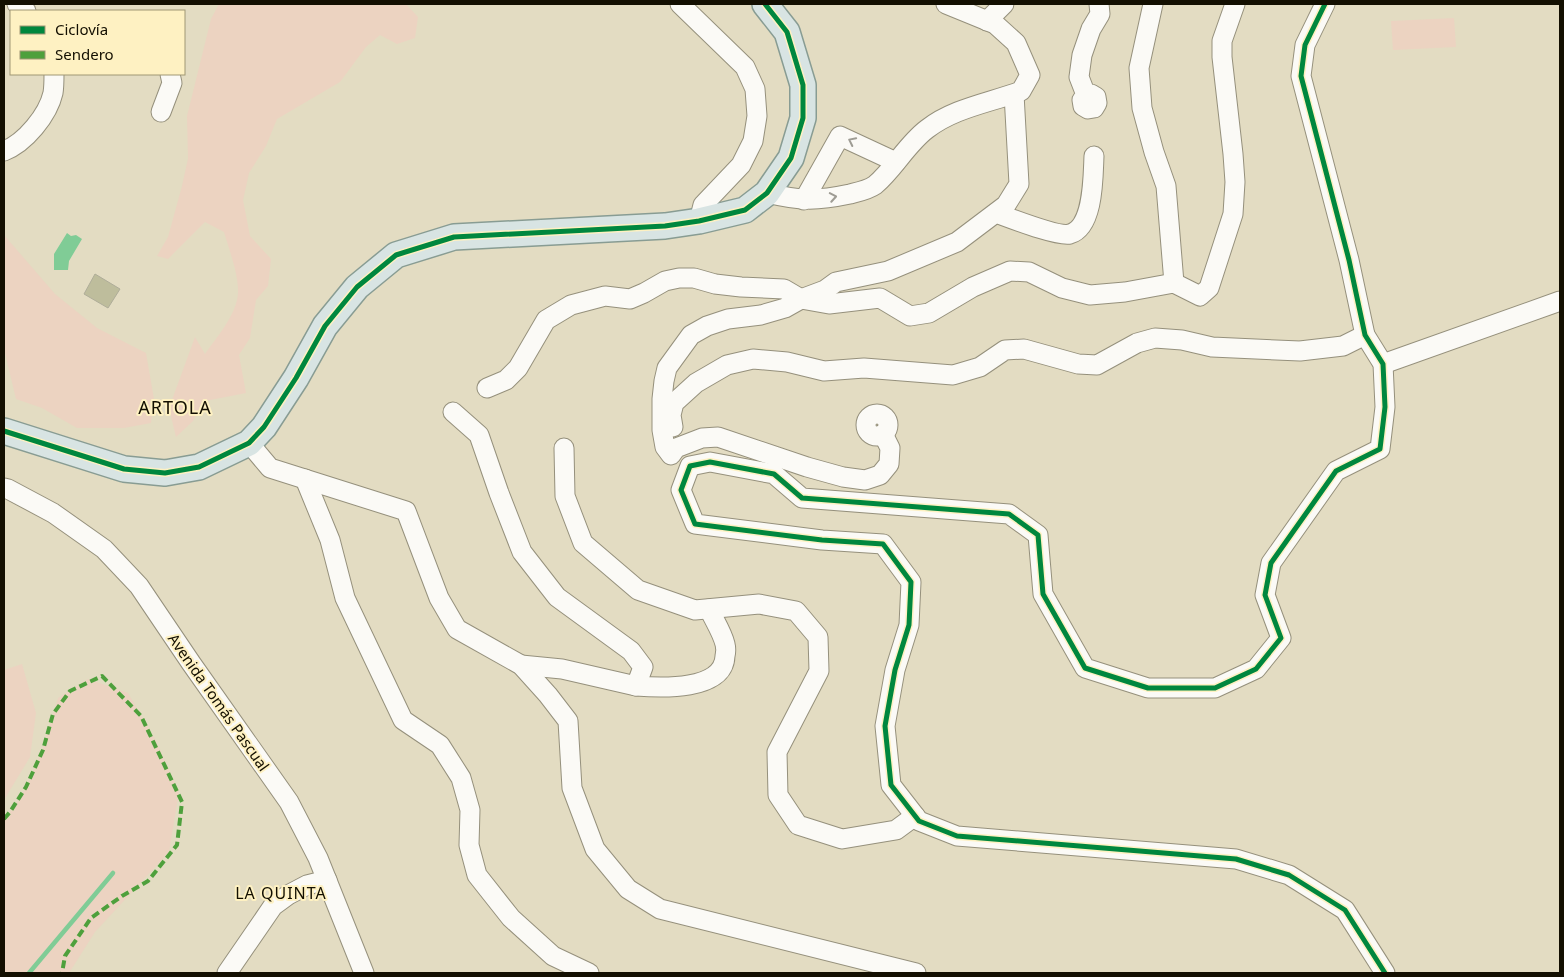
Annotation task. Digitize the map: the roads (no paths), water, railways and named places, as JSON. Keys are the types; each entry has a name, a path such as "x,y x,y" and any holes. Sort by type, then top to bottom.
{"main road":[{"path":"4,430 124,469 165,473 199,467 249,443 264,427 326,326 357,287 396,255 454,238 665,226 700,221 745,210 767,193 791,158 803,118 803,84 787,32 765,4"}],"street":[{"path":"680,4 745,66 755,90 757,116 753,141 741,165 703,205 700,221"},
{"path":"767,193 804,200 832,198 861,191 874,185 926,130 952,113 1021,91 1030,75 1016,43 994,24 946,4"},
{"path":"987,21 1004,4"},
{"path":"1086,95 1078,77 1082,55 1100,14 1099,4"},
{"path":"1153,4 1139,68 1141,98 1154,152 1166,186 1174,283"},
{"path":"487,388 506,380 518,368 546,320 571,306 595,298 606,296 630,298 644,293 665,281 678,278 694,278 715,284 741,287 784,289 802,299 829,304 880,298 910,316 929,313 973,288 1010,271 1029,272 1062,288 1090,295 1126,292 1174,283 1200,296 1209,288 1233,214 1235,182 1222,57 1222,40 1234,4"},
{"path":"1325,4 1305,45 1301,76 1349,260 1365,335 1383,364 1385,407 1380,449 1336,471 1271,563 1265,595 1281,638 1256,669 1215,688 1148,688 1085,668 1043,594 1038,535 1009,514 802,498 774,474 710,462 690,466 681,490 695,524 822,540 883,544 911,582 908,625 894,670 885,726 891,785 919,821 957,836 1236,859 1289,874 1345,910 1386,973"},
{"path":"4,151 28,136 44,114 53,94 54,75"},
{"path":"161,112 172,83 170,75"},
{"path":"884,434 890,448 889,464 880,475 865,480 843,477 807,467 718,437 702,438 676,448 671,455 665,447 662,430 662,399 667,368 691,335 707,326 728,319 761,315 786,308 825,290 836,282 888,271 957,242 996,213 1006,205 1019,184 1014,94"},
{"path":"804,200 840,136 896,162"},
{"path":"996,213 1042,230 1070,234 1080,228 1089,211 1094,156"},
{"path":"1383,364 1560,301"},
{"path":"676,448 671,415 674,403 696,383 727,365 753,359 787,362 824,371 864,368 953,375 980,367 1005,350 1024,349 1078,364 1097,365 1137,343 1155,338 1182,340 1212,347 1300,352 1343,346 1365,335"},
{"path":"453,412 479,434 522,552 557,597 631,651 643,667 636,686"},
{"path":"249,443 270,468 406,511 439,598 457,629 521,665 568,721 572,788 596,849 628,889 660,909 916,973"},
{"path":"564,448 565,496 583,543 638,590 695,610 759,604 796,610 818,637 819,671 777,752 778,796 798,825 842,839 896,830 915,816"},
{"path":"305,479 330,540 344,598 403,720 440,745 461,778 470,810 469,845 477,875 511,918 554,956 589,973"},
{"name":"Avenida Tomás Pascual","path":"4,488 53,513 104,549 139,586 290,802 318,858 364,973"},
{"path":"521,665 562,669 636,686 659,688 701,682 718,675 725,664 726,646 709,609"},
{"path":"227,973 273,906 288,895 307,886 327,880"}],"waterway":[{"path":"29,973 113,873"}],"district":[{"name":"ARTOLA","path":"175,407"},
{"name":"LA QUINTA","path":"281,893"}]}
